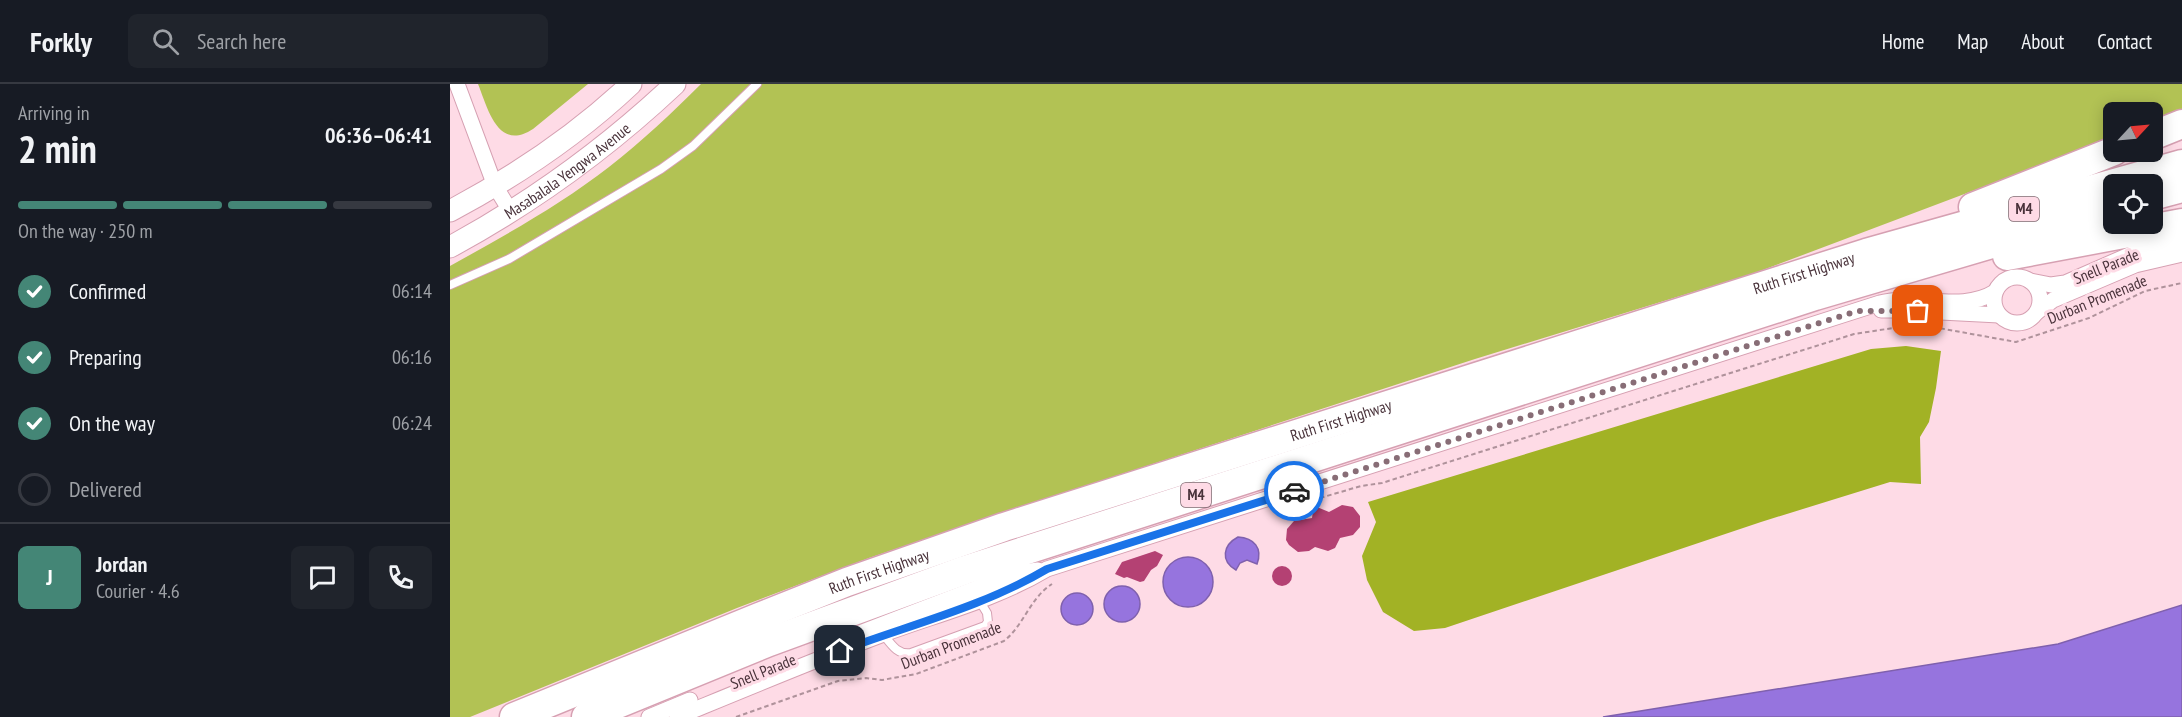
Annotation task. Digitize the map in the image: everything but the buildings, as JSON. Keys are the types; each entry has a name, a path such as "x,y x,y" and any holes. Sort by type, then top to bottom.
{"highway":[{"path":"2163,132 2182,124"},
{"path":"1866,253 1883,243 2103,155"},
{"name":"Ruth First Highway","path":"514,717 759,616 847,582 1004,527 1866,253 2182,164"},
{"path":"2163,193 2182,188"},
{"name":"Ruth First Highway","path":"586,717 769,642 965,570 1815,296 2103,211"},
{"path":"1815,296 1847,295 2016,254 2182,223"}],"main road":[{"name":"Masabalala Yengwa Avenue","path":"450,211 495,186 550,149 631,84"},
{"name":"Masabalala Yengwa Avenue","path":"450,247 511,212 576,168 675,84"}],"street":[{"path":"457,84 495,186 511,212"},
{"name":"Snell Parade","path":"2030,281 2058,284 2073,280 2136,252 2182,242"},
{"name":"Snell Parade","path":"2037,312 2053,300 2135,266 2182,254"},
{"path":"2014,277 2030,281 2040,295 2040,304 2037,312 2026,322 2019,324 2004,320 1999,315 1994,308 1995,292 2006,279 2014,277"},
{"name":"Snell Parade","path":"649,717 879,625 1051,575 1857,311 1901,299 1970,302 1986,298 1995,292"},
{"name":"Snell Parade","path":"1857,311 1902,310 1999,315"},
{"name":"Snell Parade","path":"677,717 974,596"}],"lane":[{"path":"450,285 509,259 661,169 693,146 757,84"},
{"path":"883,634 897,650 906,654 985,626 988,618 974,596"}],"path":[{"name":"Durban Promenade","path":"1933,327 2016,342 2089,318 2145,291 2182,283"},
{"path":"1315,499 1361,486 1382,483 1854,334 1921,324"},
{"name":"Durban Promenade","path":"736,717 838,681 859,678 882,680 916,674 1004,641 1013,634 1051,575"}],"green space":[{"path":"478,84 588,84 533,129 521,135 511,135 496,124"},
{"path":"701,84 2182,84 2182,112 2163,119 2163,102 2103,102 2103,142 1755,273 1475,359 869,558 737,608 470,717 450,717 450,266 531,220 590,181 668,116"},
{"path":"1906,346 1941,351 1929,422 1920,437 1921,484 1890,482 1761,522 1445,628 1414,631 1383,612 1367,580 1362,556 1376,522 1368,502 1871,349"}],"shaded area":[{"path":"1238,537 1249,539 1256,545 1259,558 1257,564 1247,560 1240,563 1236,570 1227,562 1225,553 1229,544"},
{"path":"1188,557 1197,559 1208,568 1213,582 1211,591 1202,602 1188,607 1179,605 1168,596 1163,582 1165,573 1174,562"},
{"path":"1122,586 1135,591 1140,604 1135,617 1122,622 1109,617 1104,604 1109,591"},
{"path":"1077,593 1088,598 1093,609 1088,620 1077,625 1066,620 1061,609 1066,598"},
{"path":"2182,605 2182,717 1603,717 2058,644"}],"way so far":[{"path":"1294,491 1857,311 1918,311"}],"route":[{"path":"840,651 980,601 1022,584 1047,569 1294,491"}]}
